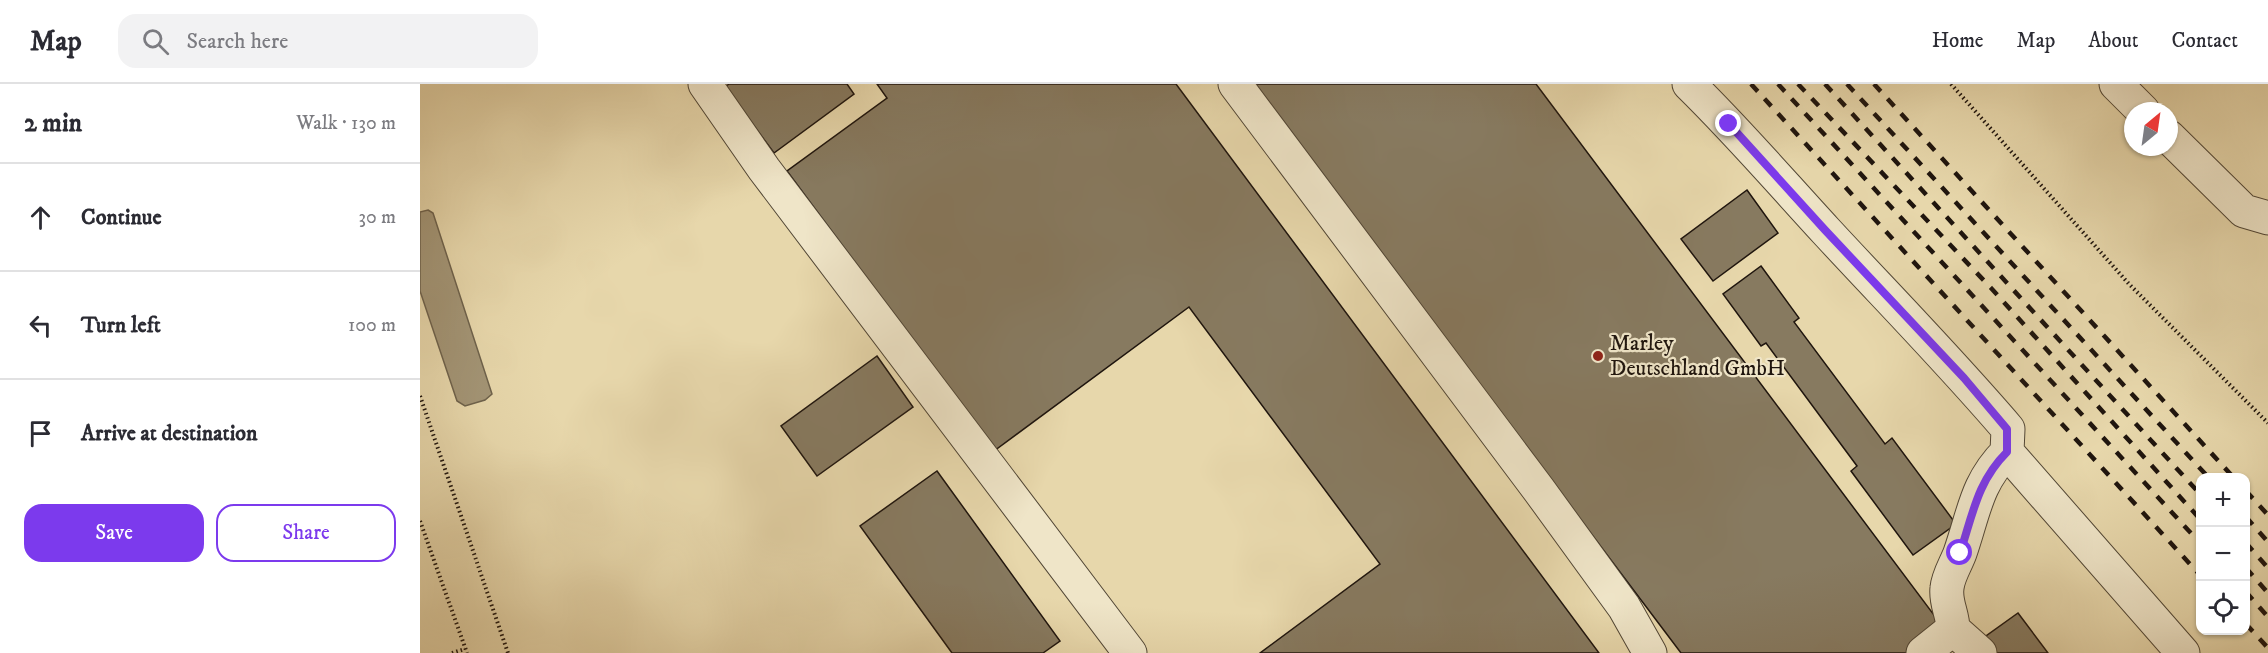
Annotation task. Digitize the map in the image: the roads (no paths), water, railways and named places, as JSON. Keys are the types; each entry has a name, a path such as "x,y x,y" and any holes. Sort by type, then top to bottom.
{"lane":[{"path":"705,84 764,169 1130,653"},
{"path":"1235,84 1539,490 1623,607 1650,653"},
{"path":"1689,84 1729,124 1964,378 2007,429 2007,452 2183,653"},
{"path":"2116,84 2134,102"},
{"path":"2178,145 2244,211 2268,218"},
{"path":"1980,653 1953,629 1953,617 1947,604 1947,585 1983,482 1994,465 2007,452"},
{"path":"1923,653 1953,629"}],"railway":[{"path":"1751,84 2196,571"},
{"path":"1778,84 2196,539"},
{"path":"1798,84 1991,288 2196,515"},
{"path":"1825,84 2196,490"},
{"path":"1847,84 2204,473"},
{"path":"1874,84 2229,473"},
{"path":"2250,495 2268,515"},
{"path":"2250,522 2268,542"},
{"path":"2250,548 2268,568"},
{"path":"2250,573 2268,593"},
{"path":"2250,597 2268,617"},
{"path":"2250,628 2268,648"}],"place":[{"name":"Marley Deutschland GmbH","path":"1598,356"}]}
